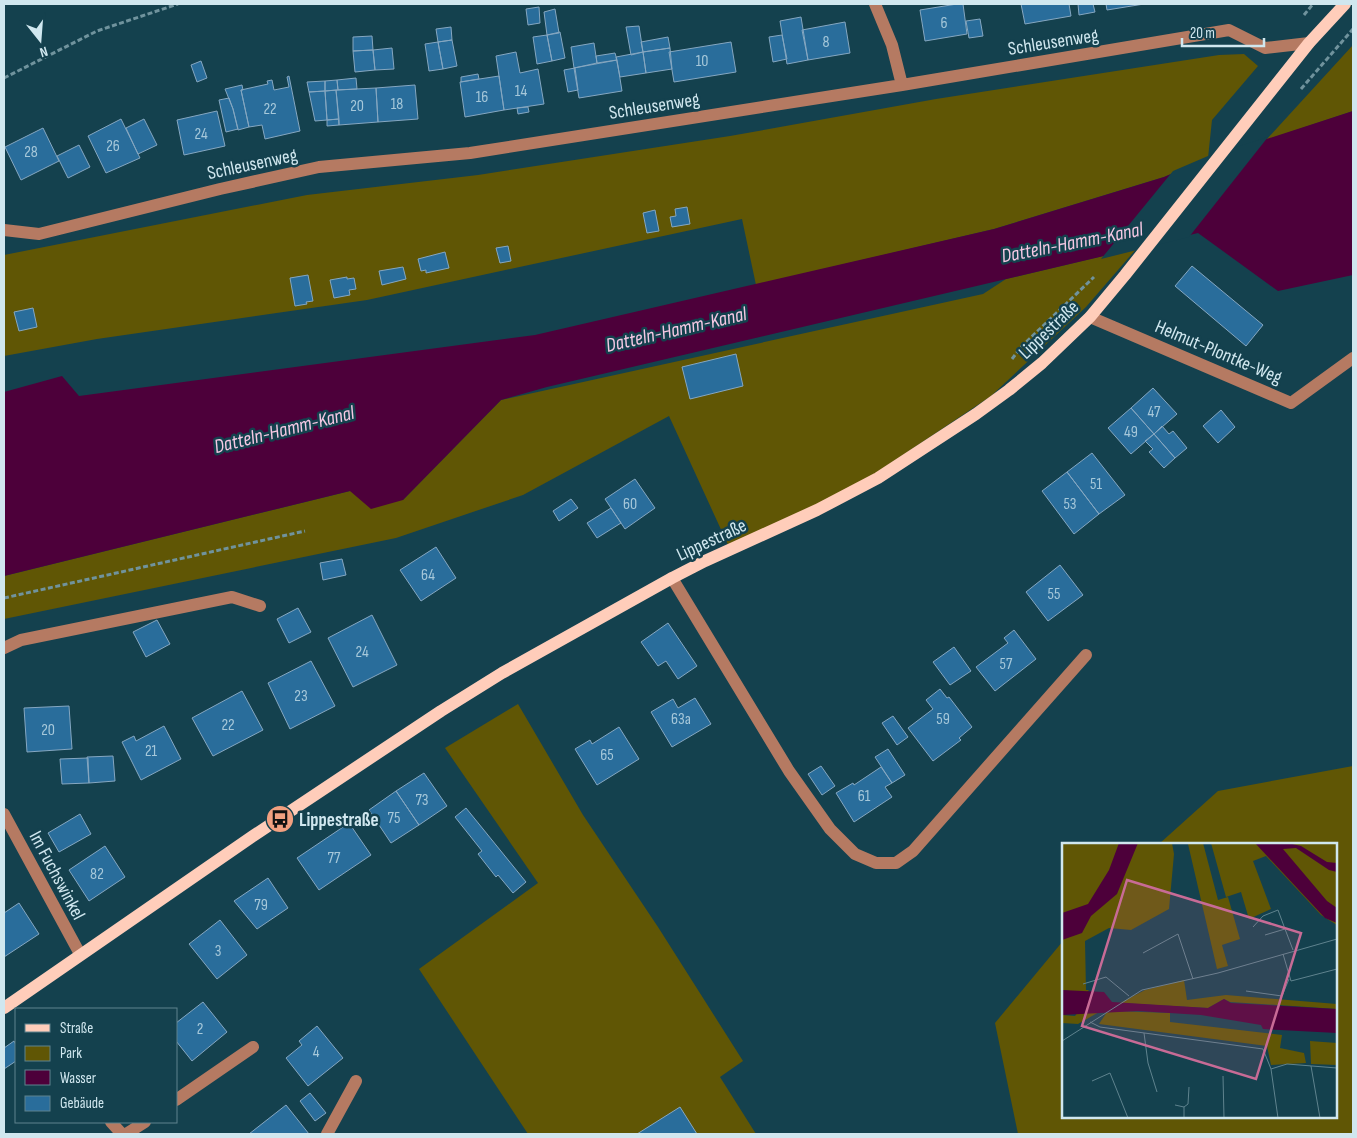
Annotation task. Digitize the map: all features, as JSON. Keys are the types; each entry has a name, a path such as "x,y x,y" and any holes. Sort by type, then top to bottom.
{"main road":[{"name":"Lippestraße","path":"4,1008 18,1005 80,954 441,711 526,660 672,578 817,510 878,478 976,414 1009,390 1042,363 1090,317 1309,42 1344,4"}],"street":[{"path":"875,4 892,45 902,85"},
{"name":"Schleusenweg","path":"4,230 39,234 220,189 319,168 470,153 902,85 1229,30 1265,48 1309,42"},
{"name":"Helmut-Plontke-Weg","path":"1090,317 1291,403 1353,358"},
{"path":"672,578 790,771 830,830 856,854 876,863 896,863 913,851 1086,655"},
{"path":"4,648 21,640 232,597 260,606"},
{"name":"Im Fuchswinkel","path":"4,814 80,954"},
{"path":"178,1099 253,1047"},
{"path":"328,1134 356,1081"},
{"path":"112,1123 124,1134 143,1123"}],"path":[{"path":"4,78 97,31 178,4"},
{"path":"1296,96 1353,29"},
{"path":"4,598 305,531"}],"green space":[{"path":"1353,45 1353,111 1266,140"},
{"path":"1244,54 1258,66 1212,120 1208,158 1164,177 994,229 756,285 742,219 367,300 97,339 4,356 4,255 307,195 478,175 730,136 936,99 1219,55"},
{"path":"1137,248 1086,307 991,396 861,483 729,547 669,416 523,495 396,538 4,619 4,576 350,491 403,500 501,400 983,294 1006,279"},
{"path":"518,704 583,815 658,927 743,1061 720,1077 756,1134 528,1134 419,969 538,883 445,748"},
{"path":"1353,766 1353,1134 1018,1134 995,1023 1062,942 1062,1118 1337,1118 1337,843 1160,843 1218,791"}],"water":[{"name":"Datteln-Hamm-Kanal","path":"1353,111 1353,275 1278,291 1198,233 547,387 501,400 403,500 371,509 350,491 4,576 4,392 62,376 79,396 535,335 994,229 1164,177 1208,158"}],"pier":[{"path":"1268,137 1189,237 1101,259 1173,171 1208,156"}],"building":[{"path":"963,4 967,34 925,41 920,10"},
{"path":"1021,4 1069,4 1071,16 1025,24"},
{"path":"1078,4 1093,4 1095,12 1079,15"},
{"path":"1106,4 1144,4 1107,10"},
{"path":"539,7 540,23 528,25 526,9"},
{"path":"555,9 559,33 547,35 544,12"},
{"path":"801,17 808,60 787,64 780,21"},
{"path":"980,19 983,36 969,38 966,21"},
{"path":"845,22 850,53 808,60 802,30"},
{"path":"639,26 643,52 631,55 626,27"},
{"path":"451,27 452,40 438,42 436,29"},
{"path":"560,32 565,58 552,61 547,35"},
{"path":"547,35 552,61 537,64 533,37"},
{"path":"782,35 787,59 773,62 769,37"},
{"path":"372,36 373,50 353,51 353,37"},
{"path":"668,37 670,48 643,52 641,42"},
{"path":"452,40 457,66 443,69 438,42"},
{"path":"438,42 443,69 429,71 425,44"},
{"path":"731,42 736,72 674,82 669,52"},
{"path":"594,43 597,63 574,68 571,47"},
{"path":"392,48 394,69 375,70 373,50"},
{"path":"670,48 672,69 646,73 643,52"},
{"path":"373,50 375,70 355,72 353,51"},
{"path":"516,52 520,73 538,69 544,104 504,110 496,56"},
{"path":"643,52 646,73 620,77 616,57"},
{"path":"615,53 617,60 597,63 596,56"},
{"path":"617,60 622,91 579,98 574,68"},
{"path":"201,61 207,78 197,82 191,65"},
{"path":"575,68 578,90 568,92 564,70"},
{"path":"478,74 479,79 461,82 461,77"},
{"path":"289,76 300,131 265,139 262,125 249,127 241,90 268,84 267,81 272,80 274,90 289,87 287,77"},
{"path":"499,76 504,110 465,117 460,82"},
{"path":"356,78 357,89 338,90 337,80"},
{"path":"337,80 338,90 325,91 325,81"},
{"path":"325,81 325,91 309,92 307,82"},
{"path":"242,85 243,90 241,90 249,127 238,130 233,109 225,89"},
{"path":"415,85 418,119 378,122 376,88"},
{"path":"376,88 378,122 339,125 336,90"},
{"path":"336,90 339,119 327,120 325,91"},
{"path":"325,91 327,120 315,121 309,92"},
{"path":"229,98 238,129 226,132 219,100"},
{"path":"528,107 529,112 518,114 517,108"},
{"path":"217,111 225,146 184,155 177,120"},
{"path":"121,119 140,158 106,173 88,136"},
{"path":"144,119 157,145 138,154 126,128"},
{"path":"339,119 339,125 327,126 327,120"},
{"path":"43,128 59,161 21,180 5,147"},
{"path":"79,145 90,167 68,178 57,156"},
{"path":"687,207 690,224 672,227 670,217 676,216 675,209"},
{"path":"655,210 659,231 647,233 643,213"},
{"path":"508,246 511,261 500,263 496,248"},
{"path":"445,252 449,268 426,273 426,270 421,271 418,259"},
{"path":"1192,266 1263,325 1246,346 1175,286"},
{"path":"403,267 406,279 382,285 379,271"},
{"path":"308,275 313,301 295,306 290,278"},
{"path":"347,277 347,279 354,278 356,289 349,290 350,295 334,298 330,280"},
{"path":"33,308 37,327 19,331 14,312"},
{"path":"736,354 743,386 690,399 682,367"},
{"path":"1153,388 1177,414 1154,434 1131,408"},
{"path":"1131,408 1154,434 1131,454 1108,428"},
{"path":"1221,410 1235,427 1218,443 1203,426"},
{"path":"1162,426 1169,434 1173,431 1187,448 1175,458 1154,434"},
{"path":"1154,434 1175,458 1164,468 1149,452 1153,449 1145,441"},
{"path":"1092,453 1125,495 1099,514 1067,472"},
{"path":"1067,472 1099,514 1074,534 1042,491"},
{"path":"635,479 655,508 625,529 605,499"},
{"path":"571,499 578,508 559,521 553,511"},
{"path":"611,508 621,523 597,538 587,523"},
{"path":"436,547 456,578 421,601 400,570"},
{"path":"342,559 346,575 323,580 320,563"},
{"path":"1060,565 1083,595 1048,621 1026,592"},
{"path":"298,608 311,632 289,643 277,619"},
{"path":"372,615 397,665 353,687 328,638"},
{"path":"157,620 170,644 146,657 133,632"},
{"path":"668,623 697,666 678,679 666,661 658,666 641,642"},
{"path":"1014,630 1036,659 995,691 976,667 1008,643 1004,638"},
{"path":"954,647 971,671 950,685 933,662"},
{"path":"311,661 335,706 290,729 268,683"},
{"path":"940,689 947,698 949,697 972,727 959,738 961,740 933,761 908,728 933,709 926,700"},
{"path":"242,691 263,730 213,756 192,718"},
{"path":"695,698 711,724 672,747 651,712 673,699 678,708"},
{"path":"69,706 72,749 27,752 24,708"},
{"path":"893,716 908,737 897,745 882,723"},
{"path":"164,726 181,759 141,780 122,742 134,736 136,741"},
{"path":"619,727 639,759 597,785 575,749 590,740 592,744"},
{"path":"888,749 905,775 892,783 875,757"},
{"path":"113,756 115,781 89,783 87,757"},
{"path":"88,758 89,783 62,784 60,759"},
{"path":"821,766 835,786 822,795 808,774"},
{"path":"881,767 892,783 885,787 892,797 854,822 836,793 853,783 854,785"},
{"path":"424,773 447,806 419,825 396,791"},
{"path":"396,791 419,825 391,843 369,810"},
{"path":"466,808 526,882 513,893 498,875 496,877 478,854 482,851 455,817"},
{"path":"80,814 91,834 59,852 48,833"},
{"path":"349,823 371,855 319,890 297,858"},
{"path":"105,846 125,877 89,901 69,870"},
{"path":"268,878 288,908 257,929 234,901"},
{"path":"19,903 39,934 4,957 4,913"},
{"path":"220,920 247,955 217,979 189,944"},
{"path":"203,1002 227,1032 192,1061 178,1044 178,1021"},
{"path":"317,1026 343,1058 308,1086 286,1058 302,1045 299,1041"},
{"path":"14,1041 15,1062 4,1069 4,1048"},
{"path":"310,1093 326,1113 315,1121 300,1101"},
{"path":"286,1105 309,1134 249,1134"},
{"path":"680,1107 697,1134 637,1134"}],"place":[{"name":"Lippestraße","path":"280,819"}]}
